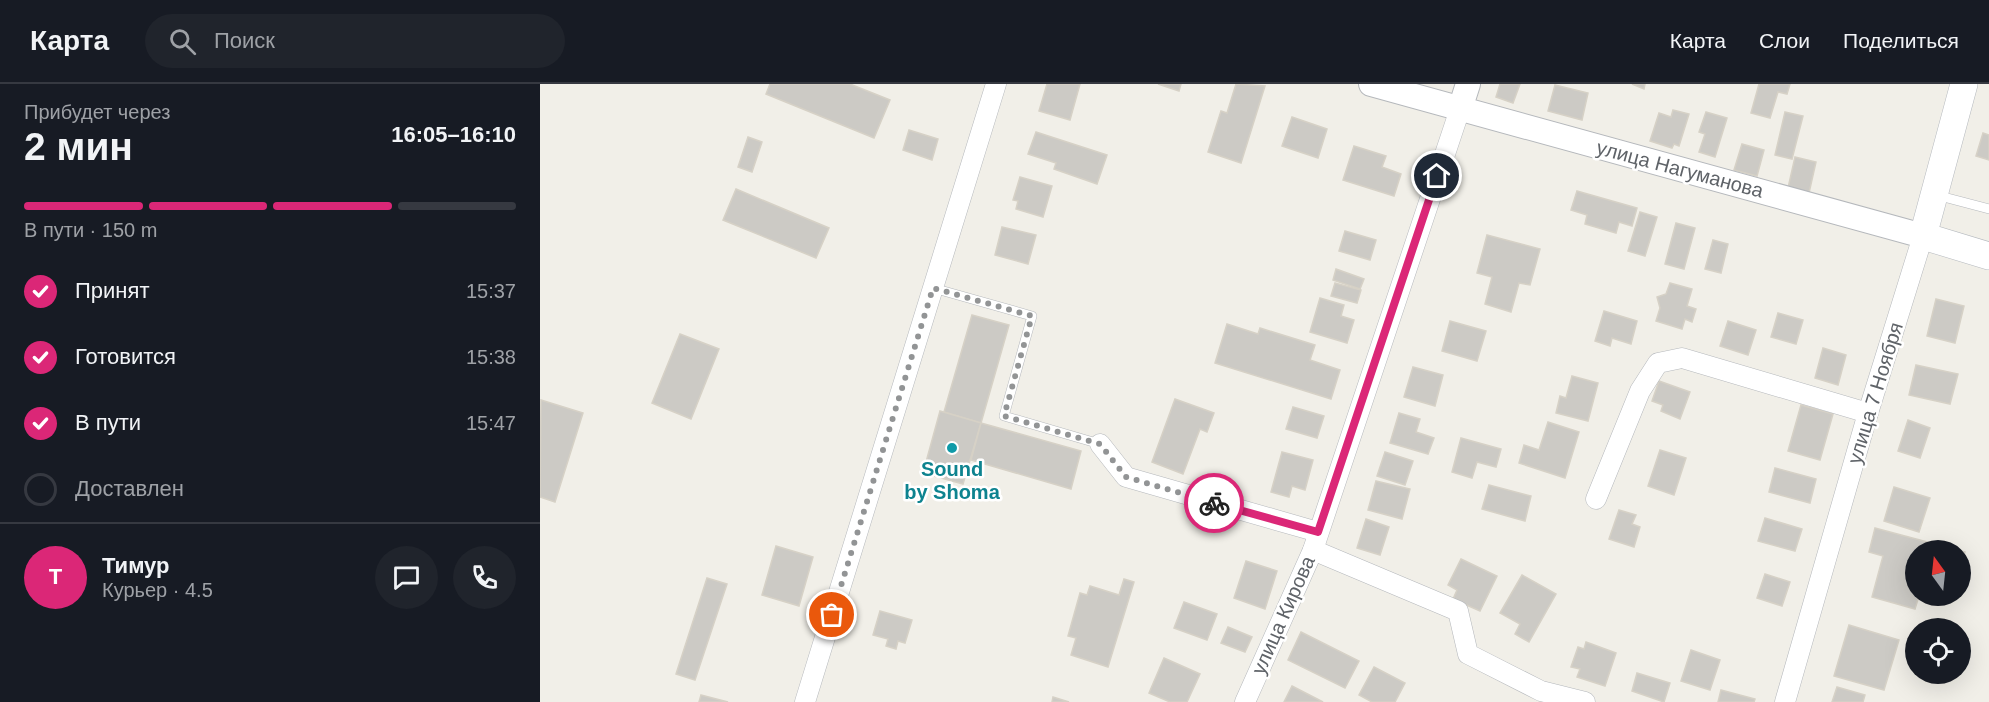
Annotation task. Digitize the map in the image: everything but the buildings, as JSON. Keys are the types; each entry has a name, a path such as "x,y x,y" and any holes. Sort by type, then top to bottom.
{"main road":[{"name":"улица 7 Ноября","path":"1923,236 1964,84"},
{"name":"улица Нагуманова","path":"1923,236 1989,256"}],"street":[{"path":"805,702 996,84"},
{"name":"улица Нагуманова","path":"1371,84 1923,236"},
{"name":"улица Кирова","path":"1245,702 1316,541 1468,84"},
{"name":"улица 7 Ноября","path":"1785,702 1868,413 1923,236"},
{"path":"1596,500 1640,391 1659,363 1682,358 1868,413"},
{"path":"1100,444 1126,477 1316,541 1458,611 1468,654 1541,691 1585,702"}],"lane":[{"path":"1933,194 1989,210"},
{"path":"933,288 1032,316 1004,416 1100,444"}],"way so far":[{"path":"832,615 933,288 1032,316 1004,416 1100,444 1126,477 1214,503"}],"place":[{"name":"Sound by Shoma","path":"952,448"}],"route":[{"path":"1214,503 1318,532 1437,176"}]}
